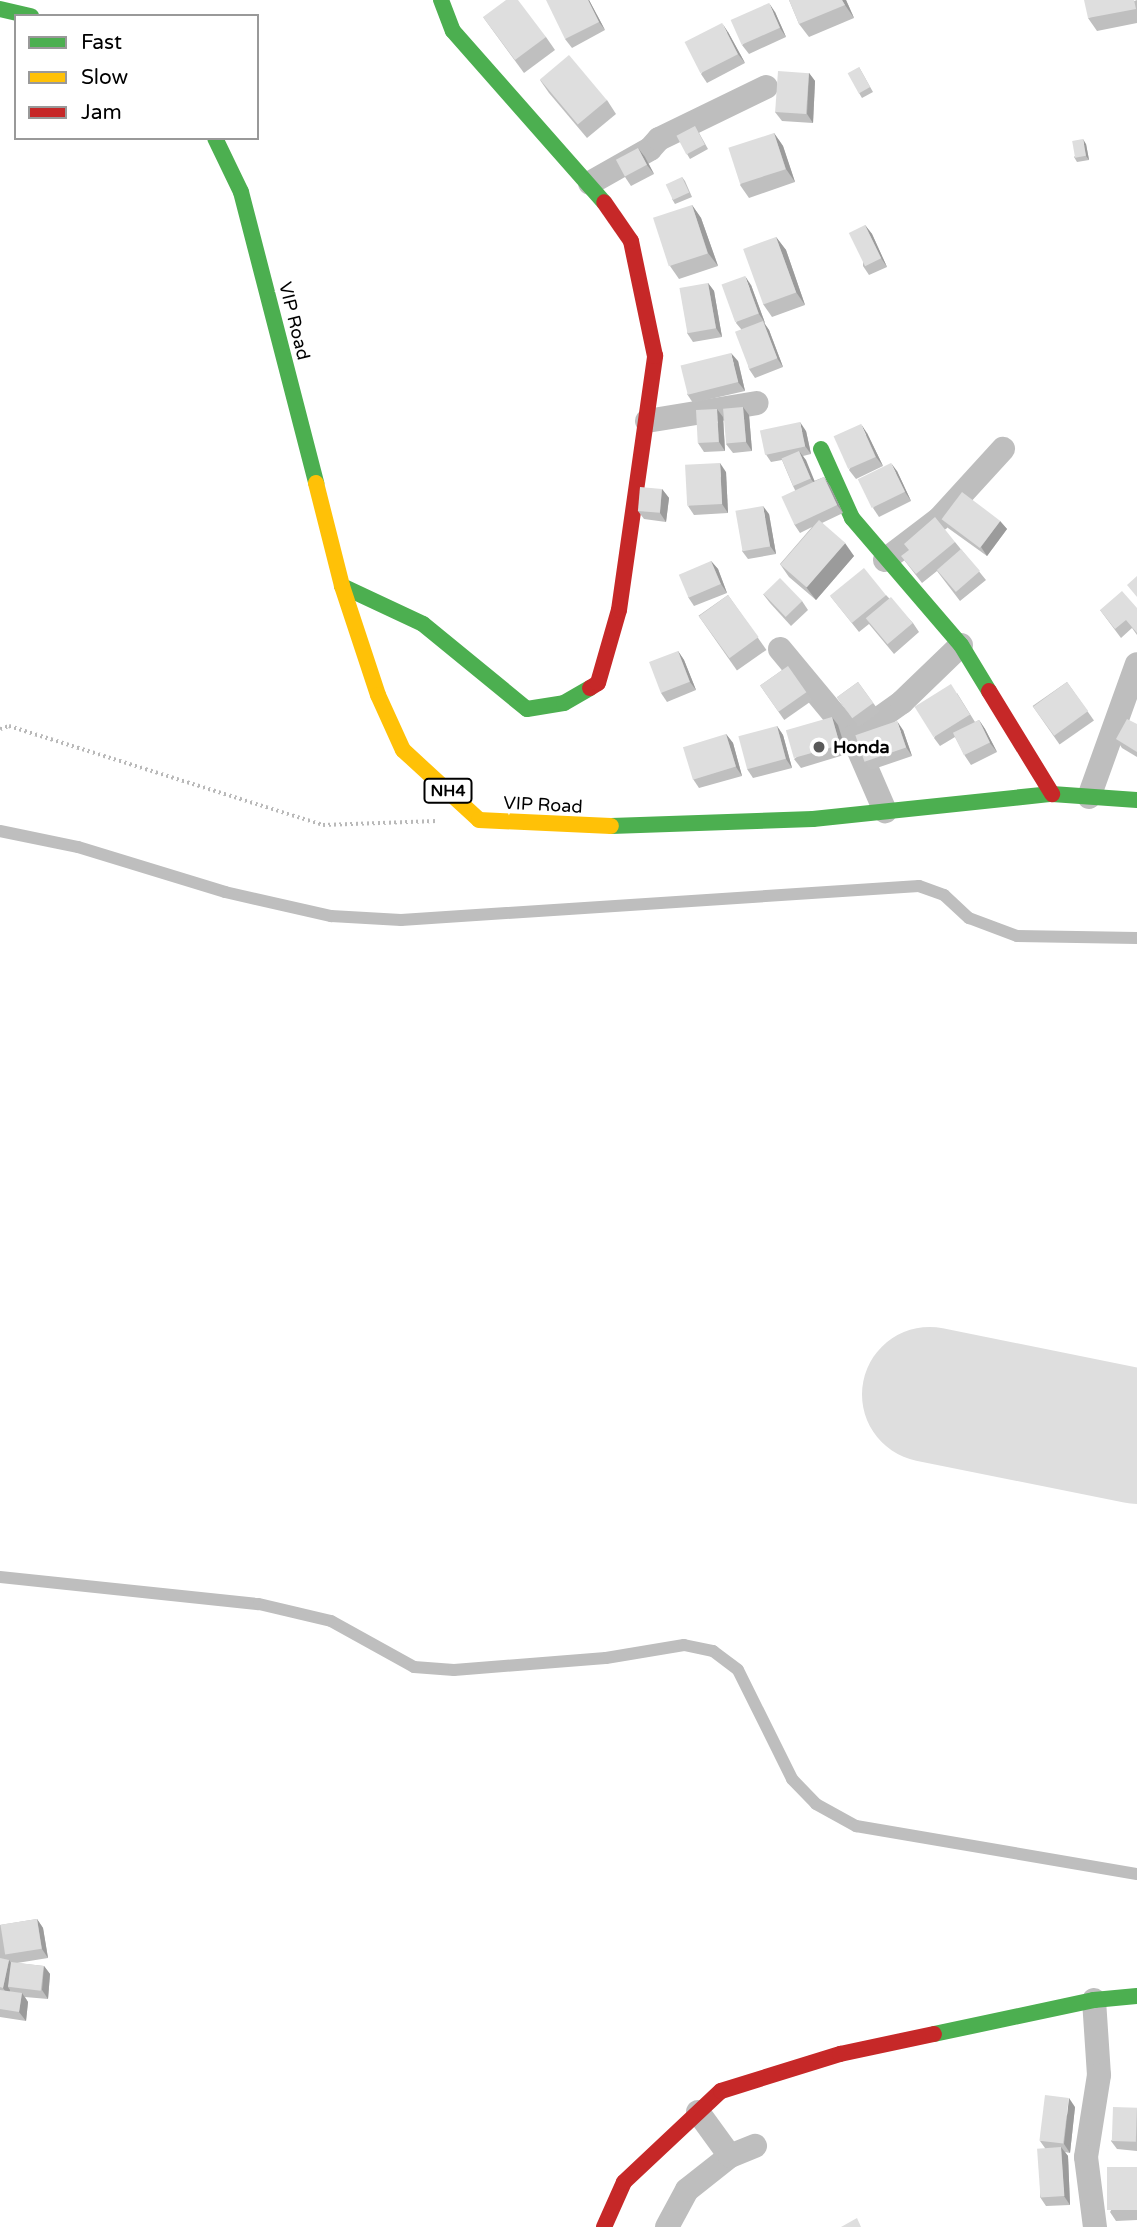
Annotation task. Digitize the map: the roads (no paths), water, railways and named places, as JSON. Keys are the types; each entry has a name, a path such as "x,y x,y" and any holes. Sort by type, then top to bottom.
{"main road":[{"path":"342,586 423,624 527,709 564,703 598,683 619,610 655,356 631,241 590,183 453,31 441,0"},
{"path":"0,9 22,14"},
{"name":"VIP Road","path":"216,140 241,191 342,586 378,695 402,750 480,820 645,828 885,811 1052,794 1137,800"},
{"path":"821,449 852,518 885,560 961,645 1052,794"},
{"path":"604,2227 624,2182 720,2091 840,2054 1094,2000 1137,1996"}],"street":[{"path":"590,183 650,149 659,139 766,87"},
{"path":"647,421 757,403"},
{"path":"885,560 940,519 1003,449"},
{"path":"853,737 902,702 961,645"},
{"path":"780,649 853,737 885,811"},
{"path":"1089,797 1137,664"},
{"path":"1094,2000 1099,2075 1086,2157 1095,2227"},
{"path":"698,2112 730,2156"},
{"path":"667,2227 687,2190 730,2156 755,2147"}],"lane":[{"path":"0,831 78,847 225,892 331,916 401,920 919,886 944,895 969,918 1017,936 1137,938"},
{"path":"0,1577 259,1604 331,1621 414,1667 454,1671 606,1658 684,1645 713,1651 738,1670 792,1779 816,1804 856,1826 1137,1874"}],"place":[{"name":"Honda","path":"819,747"}]}
